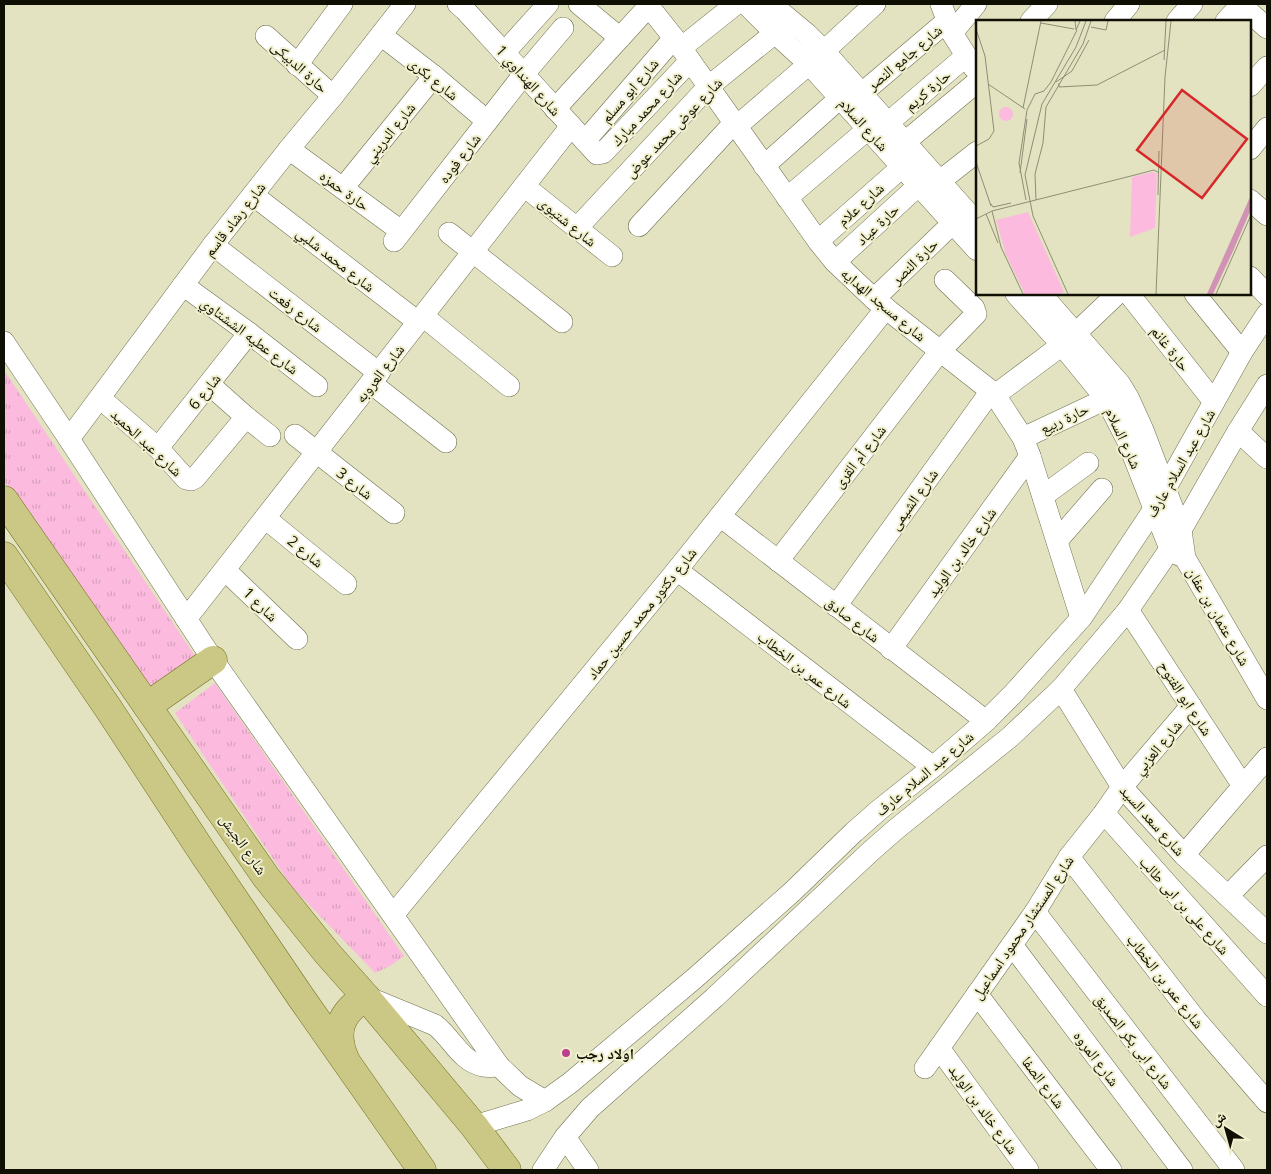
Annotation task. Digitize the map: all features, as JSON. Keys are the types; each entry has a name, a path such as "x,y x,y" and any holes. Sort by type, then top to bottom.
{"main road":[{"name":"شارع الجيش","path":"4,500 266,877 326,953 366,997 474,1126 507,1170"},
{"path":"4,556 108,708 203,853 418,1168"},
{"path":"147,706 213,660"},
{"path":"346,1061 339,1037 341,1024 347,1013 366,997"}],"street":[{"path":"297,65 342,4"},
{"name":"شارع رشاد قاسم","path":"69,439 213,245 405,4"},
{"name":"شارع الهنداوي 1","path":"458,4 585,140"},
{"path":"579,4 620,38"},
{"name":"شارع ابو مسلم","path":"585,140 681,49 736,4"},
{"name":"شارع السلام","path":"746,4 775,32 817,58 861,94 902,167 976,249"},
{"name":"شارع السلام","path":"771,4 807,34 817,58 840,98 878,126 905,142 976,220"},
{"path":"639,226 735,125 817,58 875,4"},
{"name":"شارع جامع النصر","path":"861,94 947,19 976,4"},
{"path":"1032,20 1046,4"},
{"path":"1116,20 1129,4"},
{"path":"1178,20 1192,4"},
{"path":"1227,20 1241,4 1267,28"},
{"path":"556,109 620,38 654,6"},
{"name":"شارع مسجد الهدايه","path":"654,6 681,49 835,262 880,304 993,393 1026,447 1081,618"},
{"path":"504,53 538,7"},
{"path":"947,19 972,64"},
{"name":"شارع فوده","path":"397,236 524,74 563,28"},
{"name":"شارع عوض محمد عوض","path":"576,228 708,87 775,32"},
{"name":"شارع بكرى","path":"381,35 434,76 487,121"},
{"name":"حارة الدبيكى","path":"266,36 333,96"},
{"name":"حارة كريم","path":"787,198 878,126 972,64"},
{"name":"شارع الدريني","path":"344,188 434,76"},
{"path":"905,142 976,83"},
{"path":"764,166 840,98"},
{"path":"1251,147 1267,128"},
{"name":"شارع العروبه","path":"186,620 524,186 585,140"},
{"name":"حارة حمزه","path":"289,149 344,188 397,236"},
{"path":"940,181 976,153"},
{"name":"شارع علام","path":"818,241 902,167"},
{"name":"حارة عياد","path":"835,262 918,185"},
{"name":"شارع شتيوى","path":"524,186 612,256"},
{"name":"شارع محمد شلبي","path":"253,195 509,386"},
{"path":"1251,201 1267,215"},
{"name":"حارة النصر","path":"880,304 953,223"},
{"path":"449,233 562,322"},
{"name":"شارع رفعت","path":"213,245 375,378 446,442"},
{"path":"1251,278 1267,296"},
{"name":"شارع أم القرى","path":"778,561 940,351 976,314 974,308 945,280"},
{"name":"شارع عطيه الششتاوي","path":"183,285 317,386"},
{"name":"شارع السلام","path":"1017,295 1120,384 1136,414 1180,530"},
{"name":"شارع السلام","path":"1042,295 1106,399 1127,440 1154,510 1177,554"},
{"name":"شارع الشيمى","path":"836,606 993,393 1069,339 1116,295"},
{"name":"حارة غانم","path":"1130,295 1214,402"},
{"path":"1195,295 1242,352"},
{"name":"شارع دكتور محمد حسين حماد","path":"393,915 677,570 880,304"},
{"name":"شارع عبد السلام عارف","path":"474,1126 527,1110 545,1101 570,1083 695,978 792,892 866,822 986,721 1013,694 1081,618 1154,510 1242,352 1267,314"},
{"name":"شارع 6","path":"158,448 249,333"},
{"path":"4,342 213,660 499,1066 520,1086 545,1101"},
{"path":"209,384 270,436"},
{"name":"شارع عبد السلام عارف","path":"543,1170 565,1137 590,1108 714,998 871,851 1010,737 1061,689 1177,554 1180,530 1267,385"},
{"name":"شارع عبد الحميد","path":"100,398 158,448 186,479 191,480 196,478 246,417"},
{"name":"حارة ربيع","path":"1026,447 1106,399"},
{"path":"1238,431 1267,458"},
{"name":"شارع 3","path":"295,435 394,513"},
{"name":"شارع خالد بن الوليد","path":"892,649 1026,447"},
{"path":"1043,496 1088,464"},
{"path":"1057,541 1102,489"},
{"name":"شارع صادق","path":"720,516 986,721"},
{"name":"شارع 2","path":"266,518 346,584"},
{"name":"شارع عثمان بن عفان","path":"1177,554 1267,699"},
{"name":"شارع 1","path":"225,570 296,639"},
{"name":"شارع عمر بن الخطاب","path":"677,570 929,770 942,792"},
{"name":"شارع ابو الفتوح","path":"1128,610 1243,786"},
{"name":"شارع سعد السيد","path":"1061,689 1122,787 1184,855 1228,896 1265,926"},
{"name":"شارع العزبي","path":"1122,787 1191,706"},
{"path":"1184,855 1267,758"},
{"name":"شارع المستشار محمود اسماعيل","path":"926,1068 1035,912 1069,857 1104,814 1122,787"},
{"name":"شارع على بن ابى طالب","path":"1104,814 1267,996"},
{"path":"1228,896 1267,856"},
{"name":"شارع عمر بن الخطاب","path":"1069,857 1196,1020 1267,1102"},
{"path":"792,892 808,910"},
{"name":"شارع ابى بكر الصديق","path":"1035,912 1234,1170"},
{"name":"شارع المروه","path":"1012,945 1182,1170"},
{"path":"695,978 714,998"},
{"name":"شارع الصفا","path":"977,994 1111,1170"},
{"path":"366,997 435,1025 459,1052 470,1061 484,1066 499,1066"},
{"name":"شارع خالد بن الوليد","path":"939,1048 1028,1170"},
{"path":"565,1137 588,1170"}],"green space":[{"path":"4,370 197,659 154,692 4,481"},
{"path":"215,683 404,956 390,966 375,973 292,887 175,713"}],"place":[{"name":"اولاد رجب","path":"566,1053"}]}
